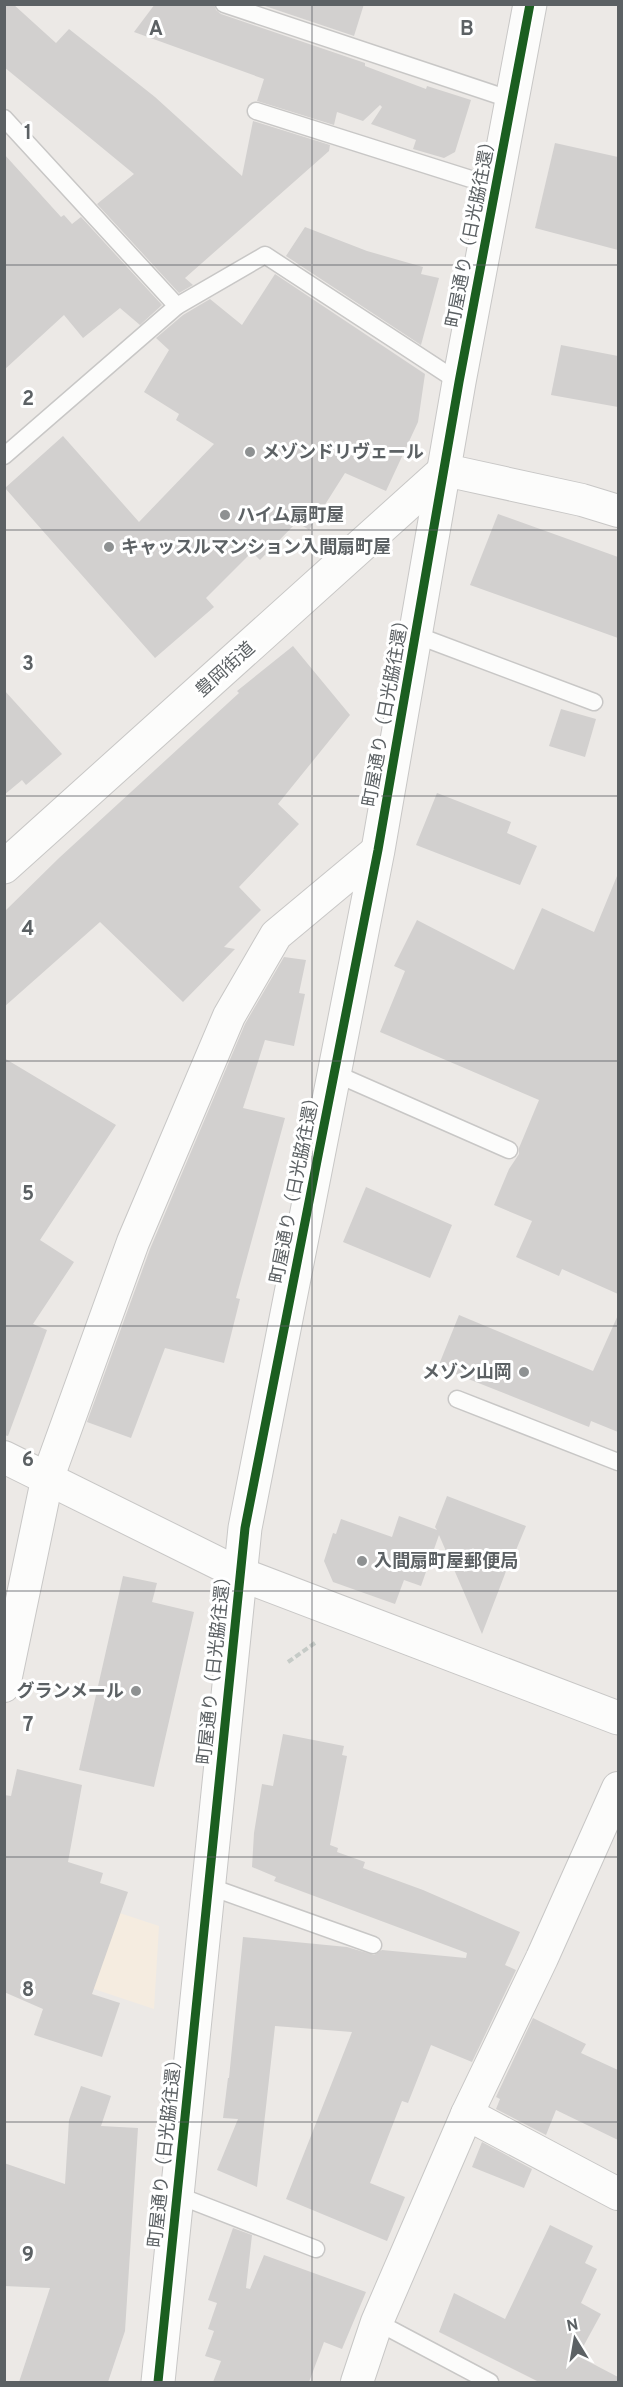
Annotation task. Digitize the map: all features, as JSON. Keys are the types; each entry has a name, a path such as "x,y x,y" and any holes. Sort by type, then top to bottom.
{"street":[{"name":"町屋通り（日光脇往還）","path":"158,2382 245,1528 378,850 459,382 530,4"},
{"path":"445,470 582,500 618,511"},
{"name":"豊岡街道","path":"4,867 445,470"},
{"path":"4,1686 9,1644 47,1480 133,1242 229,1016 276,935 378,850"},
{"path":"4,1457 240,1574 618,1718"},
{"path":"357,2382 377,2322 467,2115 542,1958 618,1788"},
{"path":"467,2115 618,2194"}],"lane":[{"path":"224,4 512,100"},
{"path":"256,111 496,186"},
{"path":"4,118 177,306"},
{"path":"4,456 177,306 265,255 459,382"},
{"path":"416,635 594,702"},
{"path":"334,1073 508,1149"},
{"path":"457,1399 618,1462"},
{"path":"208,1886 373,1945"},
{"path":"177,2195 316,2249"},
{"path":"377,2322 490,2382"}],"shaded area":[{"path":"47,1889 159,1926 154,2009 22,1965"}],"building":[{"path":"4,4 13,4 56,43 69,29 155,97 242,176 253,121 330,145 329,151 185,278 193,285 179,293 97,204 134,174 4,67"},
{"path":"155,4 214,4 216,10 221,14 365,63 365,66 426,89 427,86 471,100 455,152 444,158 413,149 416,140 371,124 382,107 380,105 363,121 337,112 334,125 257,101 264,79 134,32"},
{"path":"259,4 364,4 354,36"},
{"path":"555,143 618,157 618,250 535,228"},
{"path":"4,154 61,217 64,215 72,224 81,217 162,305 140,325 120,308 83,338 64,315 4,370"},
{"path":"305,227 367,251 423,267 421,274 439,278 421,345 286,256"},
{"path":"275,274 425,374 418,422 386,491 345,473 309,530 297,522 260,560 252,552 206,598 214,607 155,658 5,488 63,436 139,522 214,444 176,420 179,414 144,392 169,350 156,338 183,315 210,299 242,325"},
{"path":"561,345 618,356 618,407 551,395"},
{"path":"498,514 618,557 618,638 470,585"},
{"path":"293,646 350,715 278,804 299,824 239,887 261,910 224,947 235,949 183,1002 100,922 4,1007 4,912 59,858 239,693 237,691"},
{"path":"4,690 62,754 26,785 22,780 4,795"},
{"path":"561,709 596,719 585,757 549,746"},
{"path":"437,793 511,822 507,833 537,846 520,885 416,845"},
{"path":"617,876 618,1294 562,1269 559,1276 516,1257 532,1221 494,1205 509,1169 519,1154 519,1148 539,1100 380,1032 405,971 394,966 417,920 514,970 542,908 594,932"},
{"path":"284,957 306,960 299,993 305,994 294,1046 265,1040 243,1108 285,1118 236,1298 240,1299 224,1363 165,1348 131,1438 87,1422 150,1249 245,1024"},
{"path":"4,1058 116,1125 40,1240 74,1262 33,1324 47,1330 8,1436 4,1435"},
{"path":"366,1187 452,1225 430,1278 343,1242"},
{"name":"メゾン山岡","path":"459,1315 593,1371 618,1315 618,1432 591,1421 589,1427 438,1367"},
{"path":"447,1496 526,1526 482,1634 439,1535 421,1586 404,1580 395,1604 333,1582 324,1561 333,1533 336,1534 341,1519 392,1537 399,1516 437,1530 435,1527"},
{"name":"グランメール","path":"123,1576 157,1583 152,1602 194,1612 154,1787 79,1770"},
{"path":"283,1734 344,1746 342,1755 347,1756 330,1845 338,1848 337,1852 365,1862 363,1868 423,1890 520,1932 505,1965 516,1970 472,2062 431,2045 408,2103 402,2101 370,2183 405,2197 387,2241 286,2199 352,2032 275,2026 257,2187 217,2170 238,2119 223,2118 243,1937 347,1947 374,1955 382,1950 466,1958 467,1953 274,1881 276,1877 252,1867 254,1833 262,1784 273,1786"},
{"path":"17,1769 82,1785 68,1862 103,1873 100,1883 128,1892 92,1994 120,2003 102,2057 34,2035 43,2009 4,1992 4,1795 11,1796"},
{"path":"533,2018 586,2044 581,2053 618,2070 618,2140 556,2110 546,2135 496,2109 500,2099 496,2097"},
{"path":"81,2086 111,2096 101,2126 138,2128 125,2331 108,2382 19,2382 50,2288 4,2286 4,2163 65,2184 69,2120"},
{"path":"482,2142 532,2169 524,2188 472,2167"},
{"path":"550,2225 593,2246 585,2263 597,2269 581,2303 601,2314 578,2356 618,2377 618,2382 539,2382 439,2332 454,2293 505,2319"},
{"path":"233,2228 252,2235 246,2288 250,2289 264,2255 366,2292 342,2349 324,2342 309,2382 213,2382 221,2361 205,2356 214,2331 208,2329 217,2303 208,2300"}],"cycle path":[{"path":"158,2382 245,1528 378,850 459,382 530,4"}],"place":[{"name":"メゾンドリヴェール","path":"250,452"},
{"name":"ハイム扇町屋","path":"225,515"},
{"name":"キャッスルマンション入間扇町屋","path":"109,547"},
{"name":"メゾン山岡","path":"524,1372"},
{"name":"入間扇町屋郵便局","path":"362,1561"},
{"name":"グランメール","path":"136,1691"}]}
